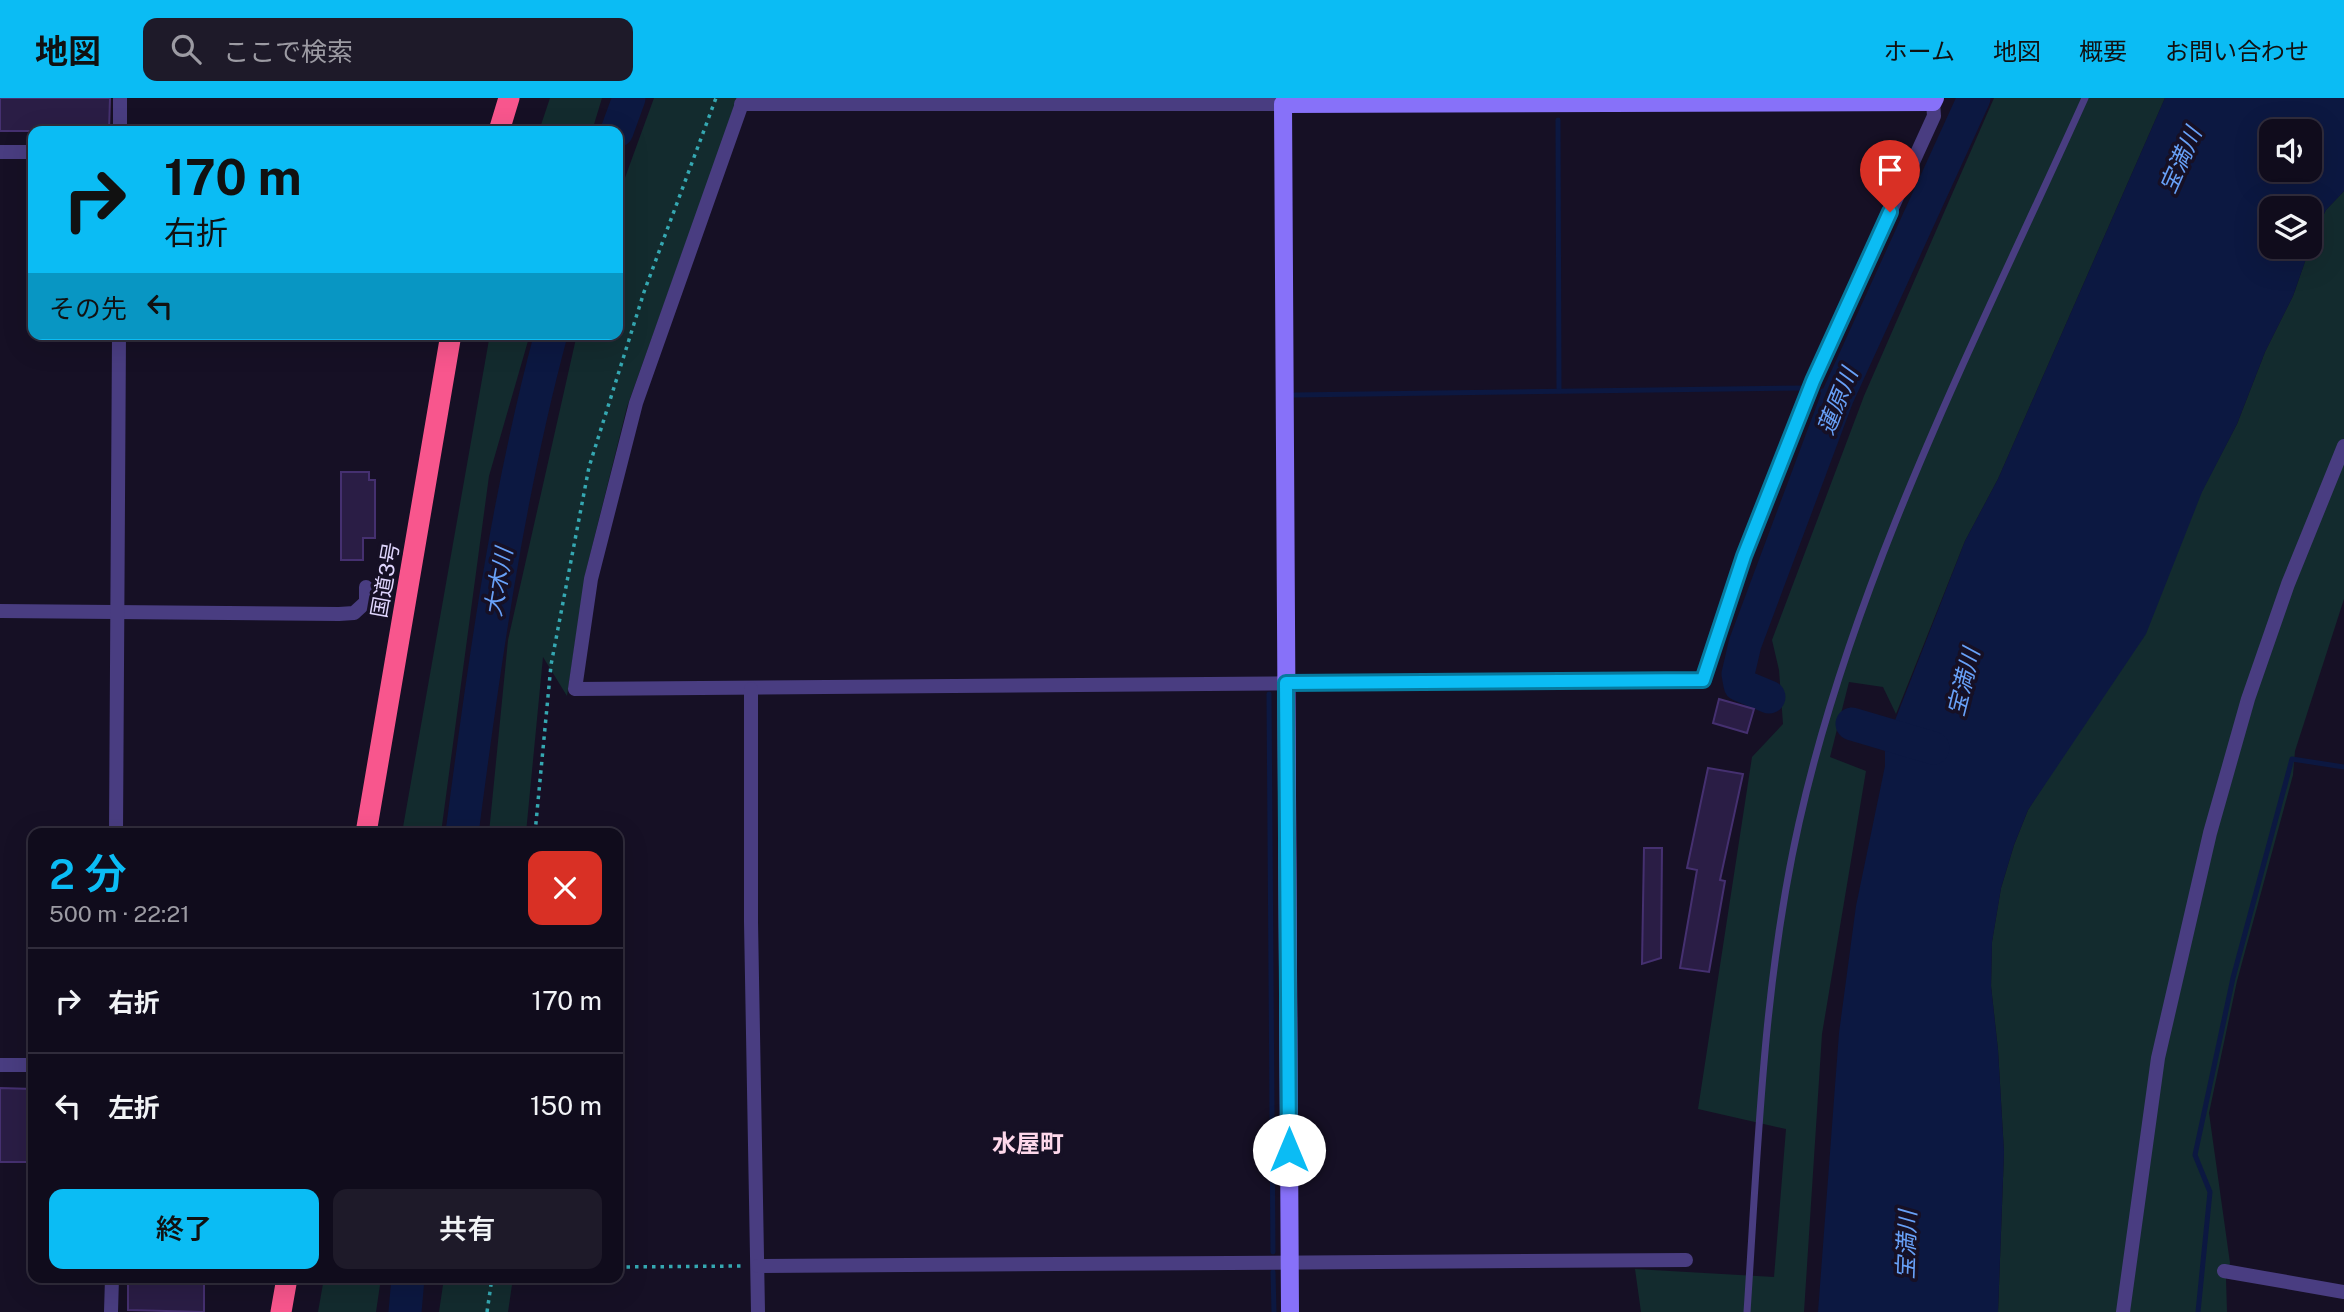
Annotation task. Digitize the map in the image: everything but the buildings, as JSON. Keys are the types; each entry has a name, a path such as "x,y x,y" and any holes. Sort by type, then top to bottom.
{"highway":[{"path":"501,126 509,98"},
{"name":"国道3号","path":"367,828 450,340"},
{"path":"281,1312 286,1283"}],"street":[{"path":"120,98 120,126"},
{"path":"1934,100 1934,116 1813,381 1744,556 1703,680 575,689 590,579 636,403 743,101 1283,104 1934,100"},
{"path":"1283,104 1290,1312"},
{"path":"0,152 28,152"},
{"path":"116,828 119,340"},
{"path":"2123,1312 2158,1058 2210,833 2261,661 2288,584 2344,446"},
{"path":"0,611 346,613 354,612 366,602 366,587"},
{"path":"751,689 751,922 758,1312"},
{"path":"0,1065 28,1065"},
{"path":"758,1266 1289,1260 1686,1260"},
{"path":"2224,1271 2344,1292"},
{"path":"111,1312 112,1283"}],"lane":[{"path":"1747,1312 1770,988 1798,824 1821,736 1847,652 1887,542 2085,98"}],"path":[{"path":"623,1267 758,1266"},
{"path":"487,1312 491,1283"}],"green space":[{"path":"550,98 602,98 594,126 541,126"},
{"path":"654,98 738,98 627,407 586,571 567,696 543,657 526,828 489,828 508,640 576,340 623,340 623,183"},
{"path":"1994,98 2165,98 1998,479 1965,541 1896,714 1883,687 1849,682 1830,757 1866,771 1822,1034 1804,1312 1641,1312 1635,1269 1774,1277 1786,1129 1698,1109 1752,757 1783,724 1779,670 1772,640 1864,396"},
{"path":"2344,191 2344,599 2295,751 2293,775 2237,981 2209,1113 2230,1263 2226,1279 2227,1312 1998,1312 2004,1152 1991,986 1992,942 2001,888 2028,810 2069,745 2237,424 2265,352 2293,296 2306,259 2322,259 2322,218"},
{"path":"489,340 528,340 489,476 442,828 403,828"},
{"path":"323,1283 380,1283 376,1312 318,1312"},
{"path":"443,1283 512,1283 508,1312 439,1312"}],"water":[{"name":"宝満川","path":"2165,98 2344,98 2344,191 2322,218 2322,196 2259,196 2259,259 2306,259 2293,296 2265,352 2237,424 2202,492 2146,634 2028,810 2001,888 1992,942 1991,986 2004,1152 1998,1312 1818,1312 1839,1033 1856,906 1885,766 1885,746 1965,541 1998,479"}],"waterway":[{"name":"大木川","path":"619,126 629,98"},
{"name":"蓮原川","path":"1769,697 1740,685 1738,674 1745,644 1837,398 1974,98"},
{"path":"1558,120 1559,391"},
{"name":"大木川","path":"463,828 488,645 509,520 549,340"},
{"path":"1294,395 1805,388"},
{"path":"1823,391 1837,398"},
{"path":"1736,695 1740,685"},
{"path":"1269,694 1273,1252"},
{"name":"蓮原川","path":"1852,724 1933,748"},
{"path":"2198,1312 2210,1192 2195,1155 2233,978 2292,759 2344,767"},
{"path":"1273,1272 1274,1312"},
{"name":"大木川","path":"405,1312 408,1283"}],"district":[{"name":"水屋町","path":"1028,1143"}],"route":[{"path":"1289,1150 1286,683 1703,680 1744,556 1813,381 1890,212"}]}
